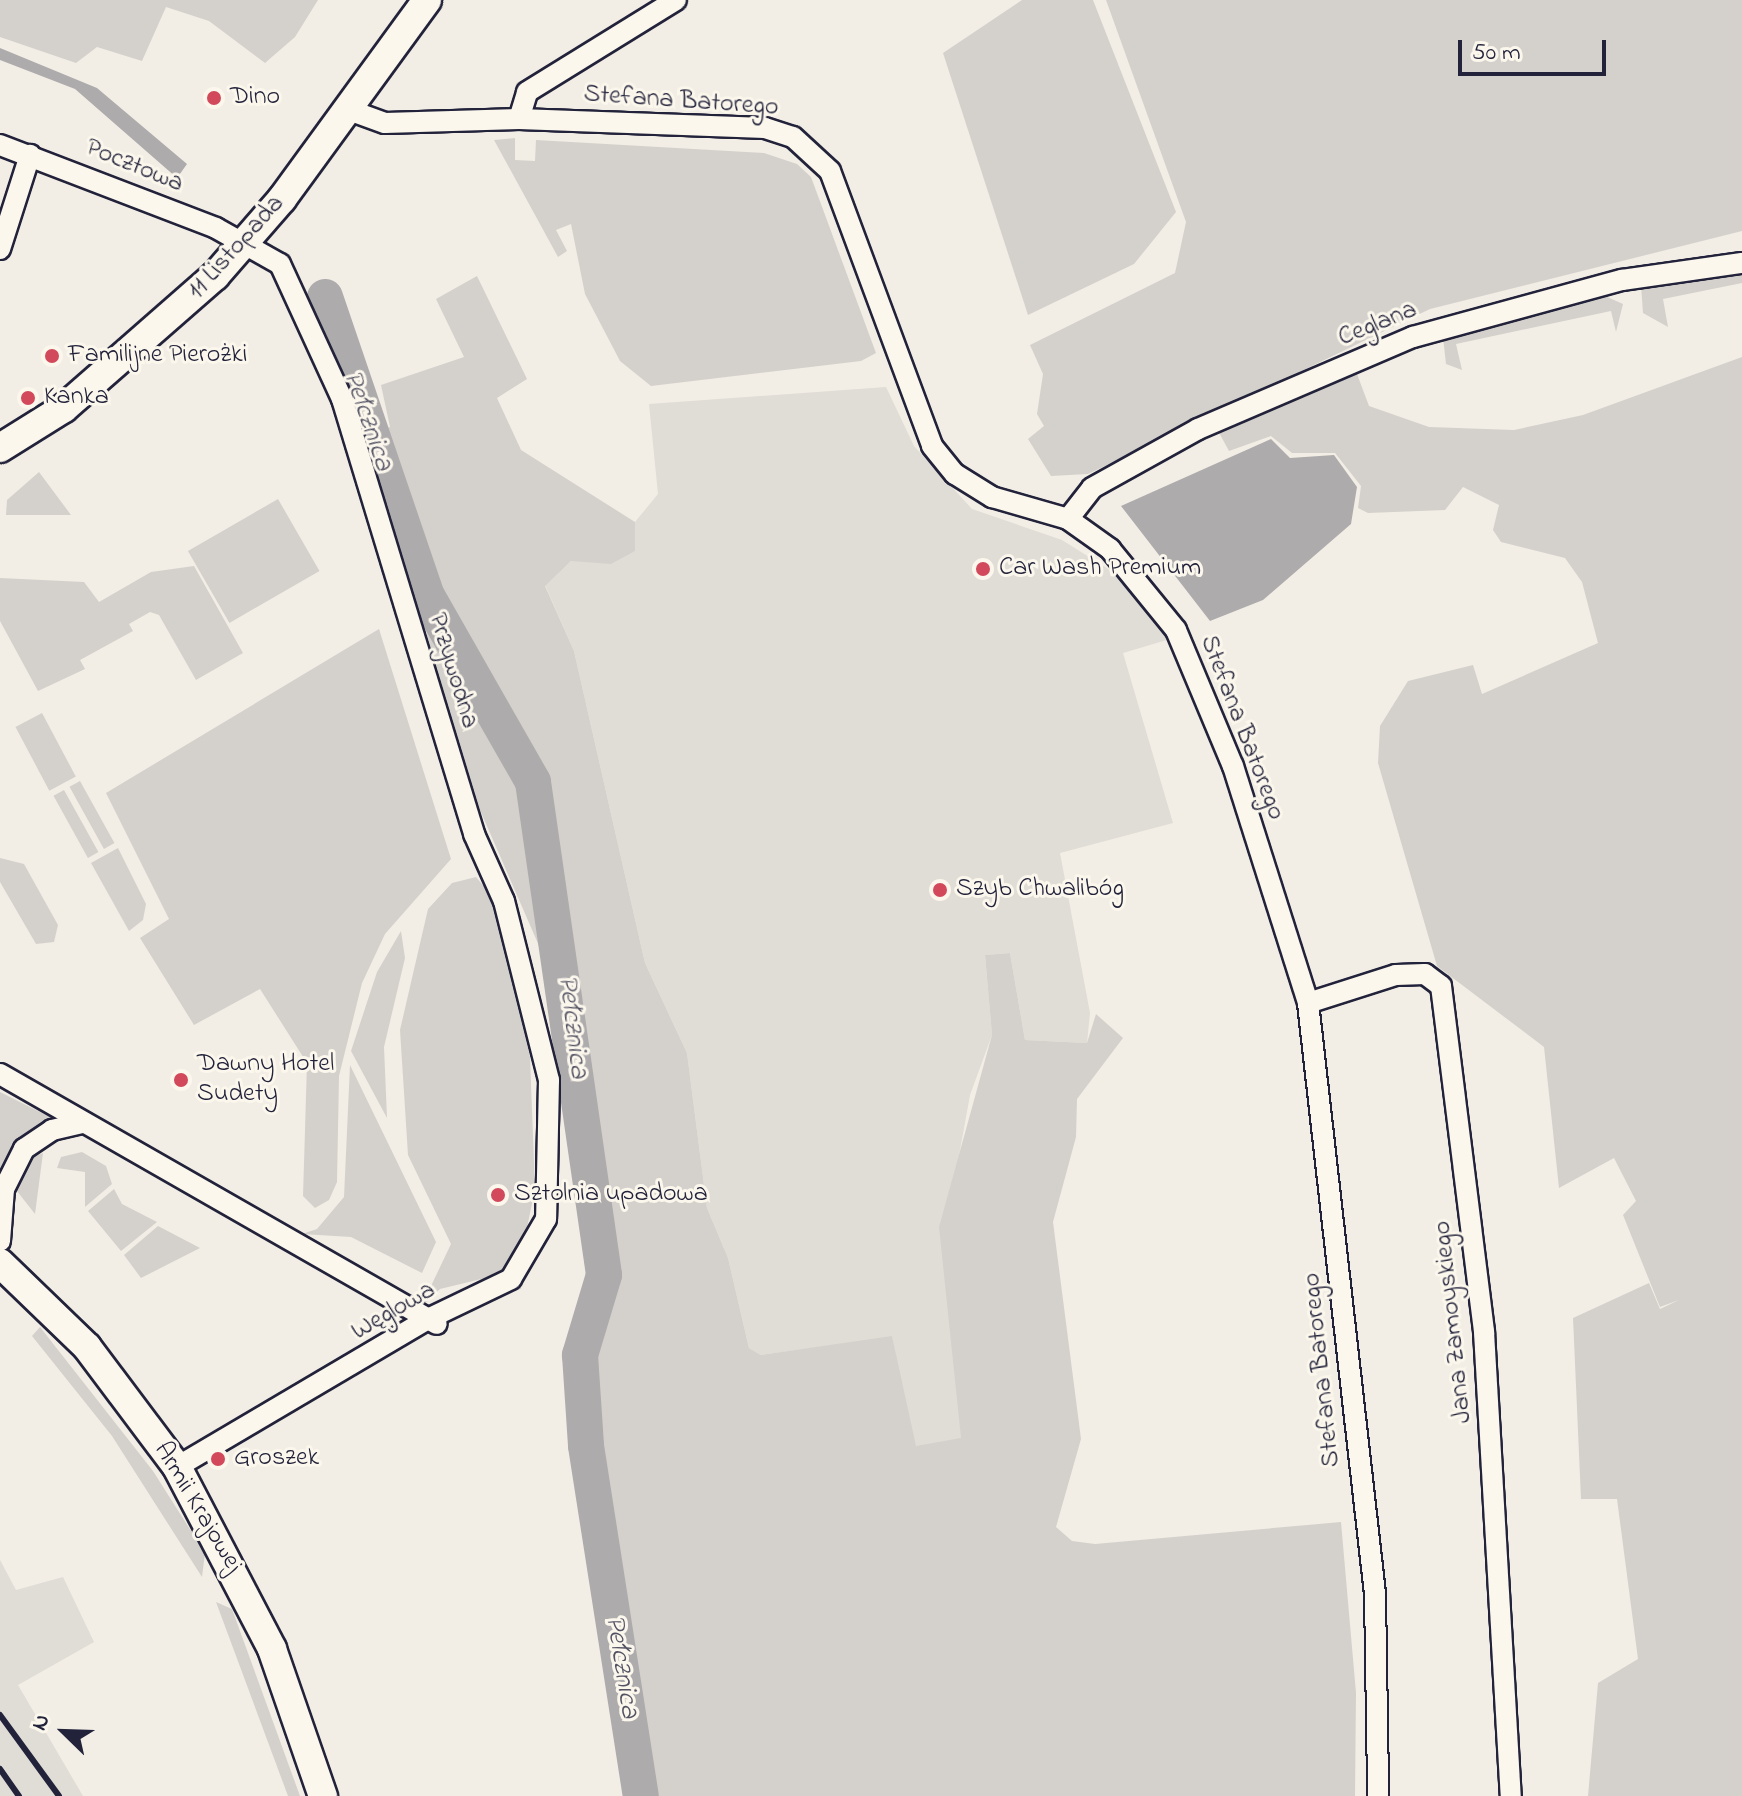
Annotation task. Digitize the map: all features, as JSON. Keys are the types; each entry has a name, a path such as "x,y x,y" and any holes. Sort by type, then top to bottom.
{"main road":[{"name":"11 Listopada","path":"6,449 156,332 247,243 349,110 427,0"},
{"path":"0,1244 24,1284"},
{"name":"Armii Krajowej","path":"0,1263 87,1347 177,1467 272,1649 323,1796"}],"street":[{"path":"519,119 527,92 676,0"},
{"name":"Stefana Batorego","path":"349,110 385,123 519,119 765,128 793,137 830,171 932,446 955,474 992,497 1068,519 1110,549 1176,630 1233,766 1308,1003 1375,1594 1378,1796"},
{"name":"Pocztowa","path":"0,145 247,243"},
{"path":"0,249 30,155"},
{"name":"Przywodna","path":"247,243 280,264 342,399 474,834 504,901 549,1080 551,1141"},
{"name":"Ceglana","path":"1068,519 1092,488 1198,429 1413,337 1622,280 1742,263"},
{"name":"Jana Zamoyskiego","path":"1308,1003 1396,975 1425,974 1441,986 1484,1332 1511,1796"},
{"path":"0,1074 434,1323"},
{"path":"0,1244 4,1189 24,1149 52,1130 83,1123"},
{"name":"Węglowa","path":"177,1467 511,1279 546,1219 551,1141"}],"shaded area":[{"path":"0,0 318,0 295,37 265,63 209,21 166,7 142,61 97,47 76,63 0,37"},
{"path":"1022,0 1093,0 1176,212 1134,264 1028,315 943,53"},
{"path":"1106,0 1742,0 1742,231 1430,309 1088,474 1051,476 1028,439 1044,426 1037,414 1043,374 1030,345 1175,273 1186,222"},
{"path":"0,48 97,88 187,164 177,178 75,89 0,60"},
{"path":"515,138 515,160 535,161 536,140 764,153 797,164 811,177 876,353 861,361 651,386 620,361 585,294 571,224 556,230 567,251 558,257 494,140"},
{"path":"1742,272 1742,283 1663,299 1668,327 1643,313 1641,285"},
{"path":"477,276 527,379 497,398 521,450 635,522 635,551 611,564 571,561 545,586 574,651 645,963 687,1053 707,1208 728,1258 749,1348 761,1355 892,1336 916,1446 961,1438 939,1227 992,1035 985,955 1010,953 1025,1040 1087,1043 1096,1014 1123,1038 1077,1099 1076,1137 1053,1222 1081,1439 1056,1527 1072,1541 1095,1544 1341,1522 1356,1693 1355,1796 626,1796 569,1360 600,1285 604,1235 546,962 470,787 370,433 390,427 381,385 464,357 436,299"},
{"path":"1605,296 1623,304 1616,332 1611,311 1456,344 1462,370 1446,364 1443,337"},
{"path":"1742,357 1742,1796 1588,1796 1598,1683 1638,1659 1617,1499 1581,1499 1573,1318 1649,1283 1660,1309 1679,1300 1660,1307 1623,1215 1636,1201 1614,1158 1559,1188 1544,1047 1437,966 1378,763 1380,726 1408,681 1473,665 1482,694 1598,643 1582,582 1565,558 1501,542 1493,530 1499,505 1463,487 1445,510 1368,513 1358,508 1361,486 1335,453 1292,453 1271,436 1229,451 1217,429 1357,374 1369,406 1429,427 1514,430 1583,415"},
{"path":"886,387 914,446 972,509 1062,540 1113,572 1170,639 1123,653 1173,823 1060,853 1090,1013 1087,1043 1025,1040 1010,953 985,955 992,1035 970,1095 958,1161 961,1438 982,1796 892,1337 761,1355 749,1348 728,1258 707,1208 687,1053 645,963 574,651 545,585 571,561 635,551 635,522 658,494 649,404"},
{"path":"1271,439 1290,458 1334,455 1357,487 1351,524 1263,600 1210,621 1121,506"},
{"path":"39,472 71,515 6,515 7,500"},
{"path":"278,499 320,571 229,623 188,551"},
{"path":"194,566 243,653 196,680 159,615 150,612 129,624 133,631 80,660 85,669 38,691 0,621 0,578 84,582 99,602 151,572"},
{"path":"379,629 451,859 385,934 362,983 339,1076 337,1182 329,1200 315,1208 303,1196 307,1063 260,989 194,1025 140,938 169,919 106,793"},
{"path":"42,713 76,777 49,791 16,727"},
{"path":"80,781 114,843 104,849 70,787"},
{"path":"64,790 98,852 88,858 54,796"},
{"path":"118,848 146,904 143,920 129,931 91,863"},
{"path":"0,858 24,864 58,925 54,942 36,944 0,882"},
{"path":"476,877 496,901 530,1057 535,1189 523,1247 510,1272 440,1289 421,1307 451,1244 408,1155 400,1030 428,909 452,883"},
{"path":"401,931 405,958 384,1047 387,1118 351,1051 377,972"},
{"path":"350,1065 436,1242 422,1273 351,1237 302,1234 317,1229 344,1197"},
{"path":"0,1092 58,1121 19,1141 0,1171"},
{"path":"82,1152 106,1166 112,1184 85,1207 85,1172 57,1168 61,1157"},
{"path":"43,1153 35,1214 13,1186 27,1160"},
{"path":"114,1189 122,1204 157,1222 121,1251 88,1211"},
{"path":"158,1226 200,1248 141,1278 124,1255"},
{"path":"40,1327 153,1471 205,1553 202,1577 112,1436 32,1336"},
{"path":"0,1560 16,1590 63,1577 94,1642 18,1685 83,1796 0,1796"},
{"path":"216,1602 232,1609 300,1796 288,1796"}],"waterway":[{"name":"Pełcznica","path":"325,297 427,596 533,782 604,1275 580,1355 586,1446 641,1796"}],"railway":[{"path":"0,1715 59,1796"},
{"path":"0,1769 19,1796"}],"place":[{"name":"Dino","path":"214,98"},
{"name":"Familijne Pierożki","path":"52,356"},
{"name":"Kanka","path":"28,398"},
{"name":"Car Wash Premium","path":"983,569"},
{"name":"Szyb Chwalibóg","path":"940,890"},
{"name":"Dawny Hotel Sudety","path":"181,1080"},
{"name":"Sztolnia upadowa","path":"498,1195"},
{"name":"Groszek","path":"218,1459"}]}
